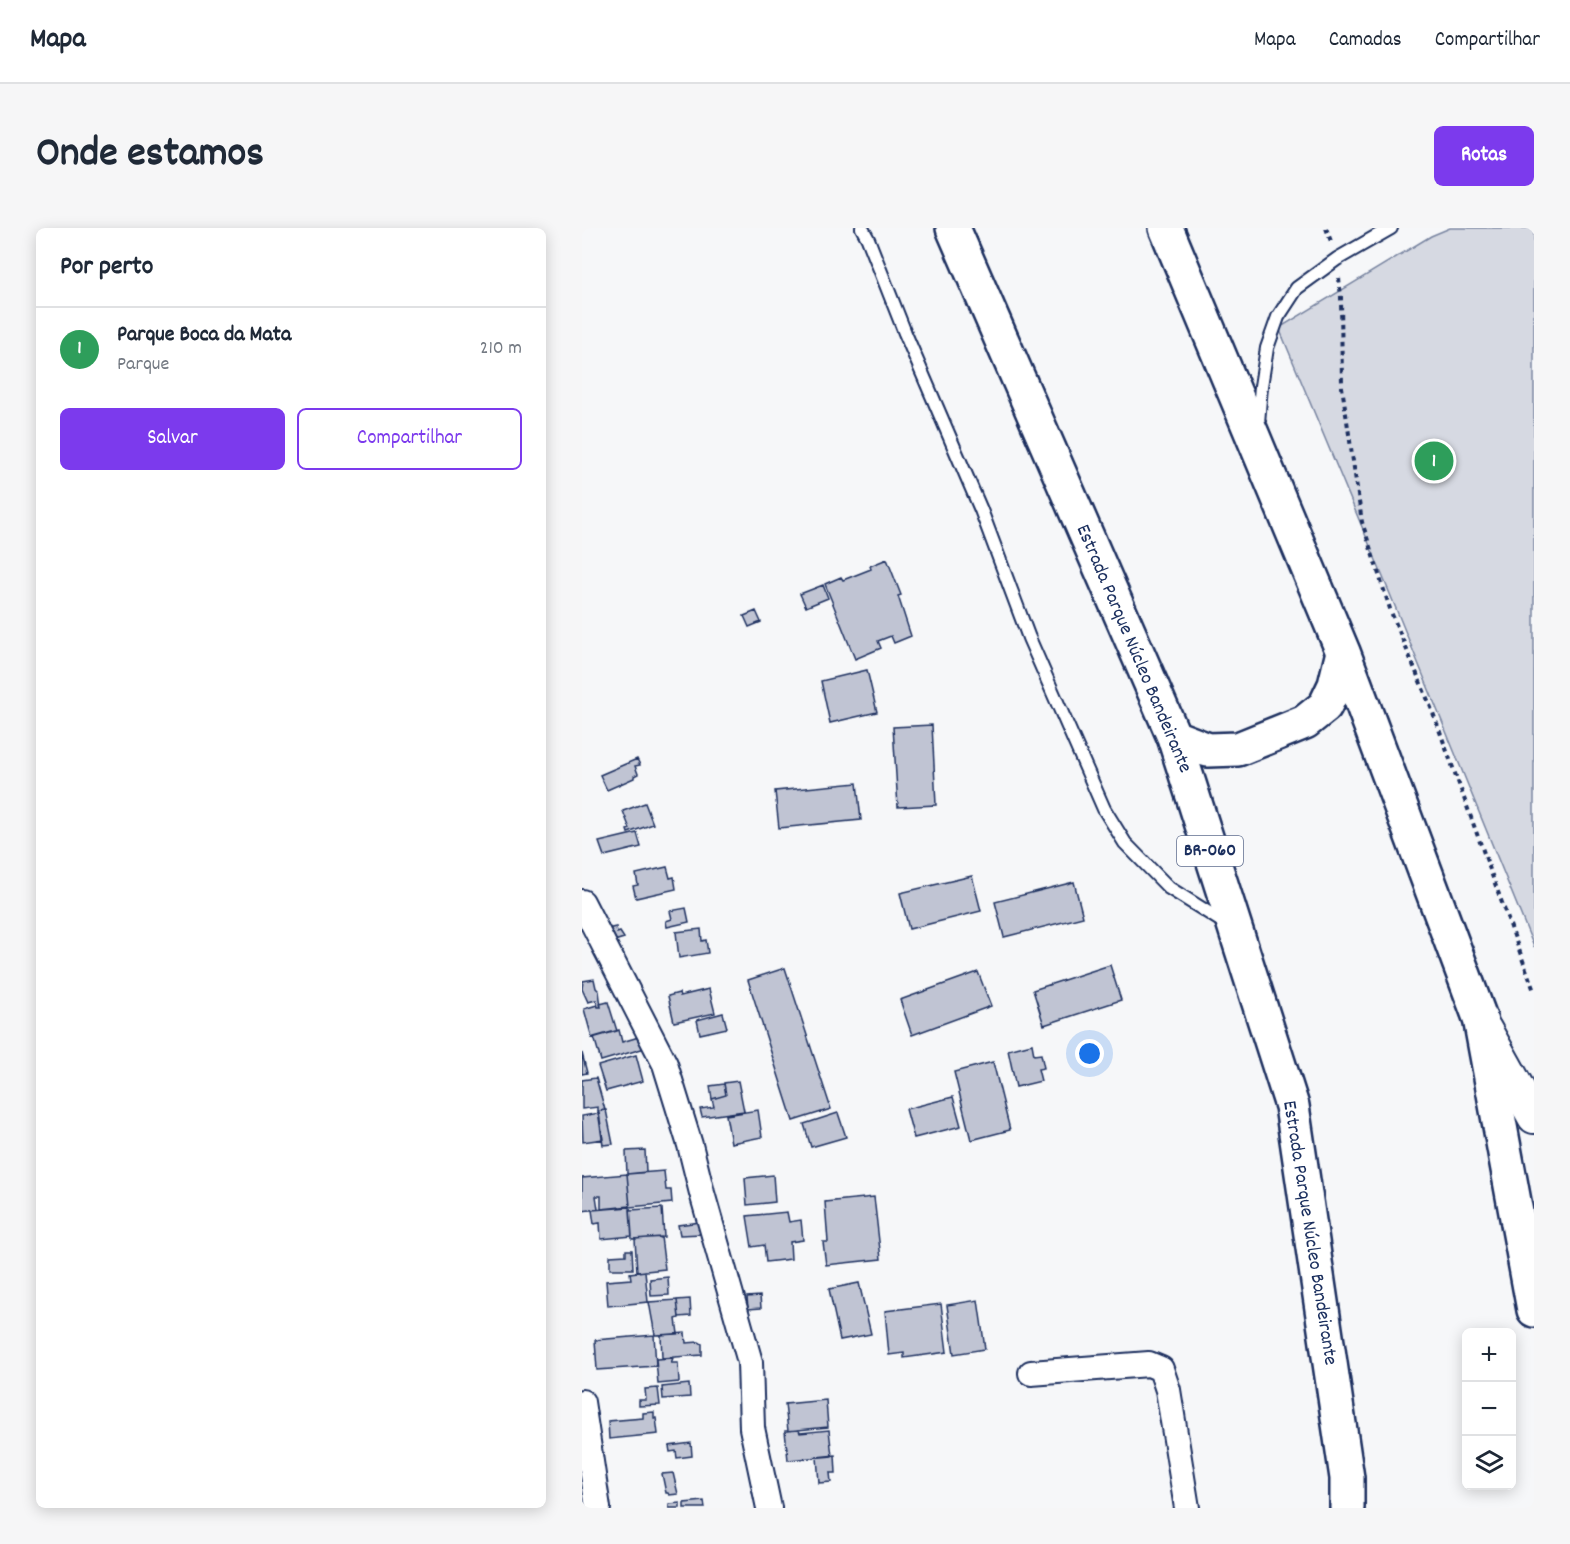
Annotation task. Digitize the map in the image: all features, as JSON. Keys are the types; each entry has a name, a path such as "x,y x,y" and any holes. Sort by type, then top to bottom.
{"highway":[{"name":"Estrada Parque Núcleo Bandeirante","path":"953,228 1174,737 1292,1106 1347,1478 1347,1508"},
{"path":"1166,228 1343,652 1479,1018 1534,1310"},
{"path":"1174,737 1208,750 1238,749 1305,722 1325,706 1335,685 1343,652"}],"street":[{"path":"582,902 665,1064 678,1104 750,1362 752,1428 769,1508"},
{"path":"1479,1018 1534,1117"},
{"path":"1031,1373 1149,1364 1161,1369 1168,1390 1187,1508"},
{"path":"582,1401 598,1508"}],"lane":[{"path":"862,228 868,238 904,333 981,510 1029,638 1104,809 1125,843 1169,888 1236,930"},
{"path":"1256,445 1267,348 1278,317 1297,288 1337,259 1385,229"}],"path":[{"path":"1326,228 1337,259 1341,297 1342,387 1362,522 1390,612 1432,710 1534,992"}],"shaded area":[{"path":"1450,228 1534,228 1534,947 1279,328 1431,236"}],"building":[{"path":"887,559 901,595 898,596 911,636 894,643 891,636 878,641 881,648 855,659 825,584 871,569 870,566"},
{"path":"823,585 828,598 806,607 800,594"},
{"path":"756,611 761,622 749,627 744,616"},
{"path":"867,670 877,712 830,723 821,681"},
{"path":"932,725 936,805 898,807 893,727"},
{"path":"637,759 640,765 635,766 638,774 607,790 600,775"},
{"path":"857,783 861,820 779,828 775,791"},
{"path":"645,803 653,824 628,833 627,830 630,829 623,811"},
{"path":"637,833 641,847 604,856 599,842"},
{"path":"667,867 670,878 674,877 676,889 636,898 633,886 638,885 636,874"},
{"path":"972,876 981,911 909,929 900,893"},
{"path":"1074,882 1083,917 1004,937 995,902"},
{"path":"686,908 689,922 667,927 666,921 672,919 670,911"},
{"path":"616,927 617,933 620,932 624,938 601,945 598,931"},
{"path":"701,929 702,941 706,940 708,953 679,958 676,932"},
{"path":"1110,965 1121,1000 1044,1025 1033,990"},
{"path":"785,968 831,1109 793,1121 748,980"},
{"path":"978,972 991,1006 912,1035 900,1000"},
{"path":"594,979 599,991 601,1007 598,1007 596,1000 588,1002 582,989 583,981"},
{"path":"709,989 715,1013 674,1022 668,996 679,993 680,996"},
{"path":"608,1002 617,1031 592,1038 584,1009 597,1005 601,1007 600,1004"},
{"path":"723,1013 727,1028 700,1034 697,1020"},
{"path":"619,1030 622,1042 642,1036 645,1048 601,1061 594,1037"},
{"path":"1032,1044 1034,1055 1041,1054 1044,1068 1038,1069 1041,1081 1016,1087 1008,1050"},
{"path":"582,1053 587,1073 582,1074"},
{"path":"636,1055 643,1081 606,1091 598,1066"},
{"path":"993,1062 1010,1130 971,1140 954,1072"},
{"path":"596,1078 605,1110 598,1111 598,1107 582,1109 582,1080"},
{"path":"738,1081 744,1111 702,1117 700,1109 714,1107 712,1099 726,1095 724,1083"},
{"path":"724,1084 726,1095 712,1099 710,1086"},
{"path":"953,1097 961,1126 914,1138 906,1109"},
{"path":"606,1110 613,1144 603,1145 598,1111"},
{"path":"758,1110 762,1137 731,1143 726,1115"},
{"path":"599,1113 603,1139 583,1142 582,1116"},
{"path":"838,1113 846,1137 811,1147 804,1124"},
{"path":"645,1150 646,1172 627,1174 626,1151"},
{"path":"664,1171 666,1190 671,1190 672,1203 630,1207 627,1174"},
{"path":"627,1174 630,1206 601,1209 601,1196 596,1196 598,1209 582,1211 582,1178"},
{"path":"773,1175 775,1202 747,1205 745,1178"},
{"path":"874,1197 881,1259 826,1265 823,1242 828,1242 825,1202"},
{"path":"630,1207 632,1236 601,1239 600,1223 594,1224 592,1210"},
{"path":"662,1208 664,1237 632,1239 630,1210"},
{"path":"787,1212 789,1222 801,1220 803,1240 790,1242 791,1259 766,1262 764,1245 752,1247 747,1216"},
{"path":"700,1222 702,1234 680,1235 678,1225"},
{"path":"661,1237 665,1269 637,1272 635,1239"},
{"path":"626,1250 632,1250 633,1269 610,1269 610,1256 626,1255"},
{"path":"645,1271 648,1302 608,1306 606,1281 631,1279 630,1273"},
{"path":"668,1277 669,1295 651,1296 650,1279"},
{"path":"859,1283 871,1334 840,1340 829,1289"},
{"path":"760,1296 761,1308 748,1309 747,1297"},
{"path":"690,1299 691,1316 679,1317 677,1300"},
{"path":"677,1300 678,1334 655,1335 649,1302"},
{"path":"978,1300 985,1349 954,1354 947,1305"},
{"path":"941,1304 947,1352 904,1358 904,1353 889,1355 885,1311"},
{"path":"685,1333 686,1343 699,1342 702,1344 702,1355 662,1358 661,1335"},
{"path":"654,1335 656,1366 597,1370 595,1340"},
{"path":"673,1358 671,1363 678,1363 679,1382 658,1384 656,1359"},
{"path":"689,1384 690,1397 663,1399 662,1387"},
{"path":"658,1388 660,1405 639,1406 639,1400 646,1400 645,1389"},
{"path":"826,1400 828,1427 788,1431 785,1404"},
{"path":"654,1412 658,1434 609,1439 608,1421 643,1418 643,1413"},
{"path":"799,1430 800,1433 829,1430 832,1456 788,1460 785,1431"},
{"path":"691,1443 692,1456 677,1458 676,1451 670,1452 669,1446"},
{"path":"835,1455 836,1473 830,1473 831,1482 819,1483 817,1457"},
{"path":"673,1473 678,1494 669,1495 666,1493 662,1474"},
{"path":"704,1501 705,1508 684,1508 684,1503"},
{"path":"680,1503 680,1508 669,1508 669,1504"}],"place":[{"name":"Parque Boca da Mata","path":"1434,461"}]}
